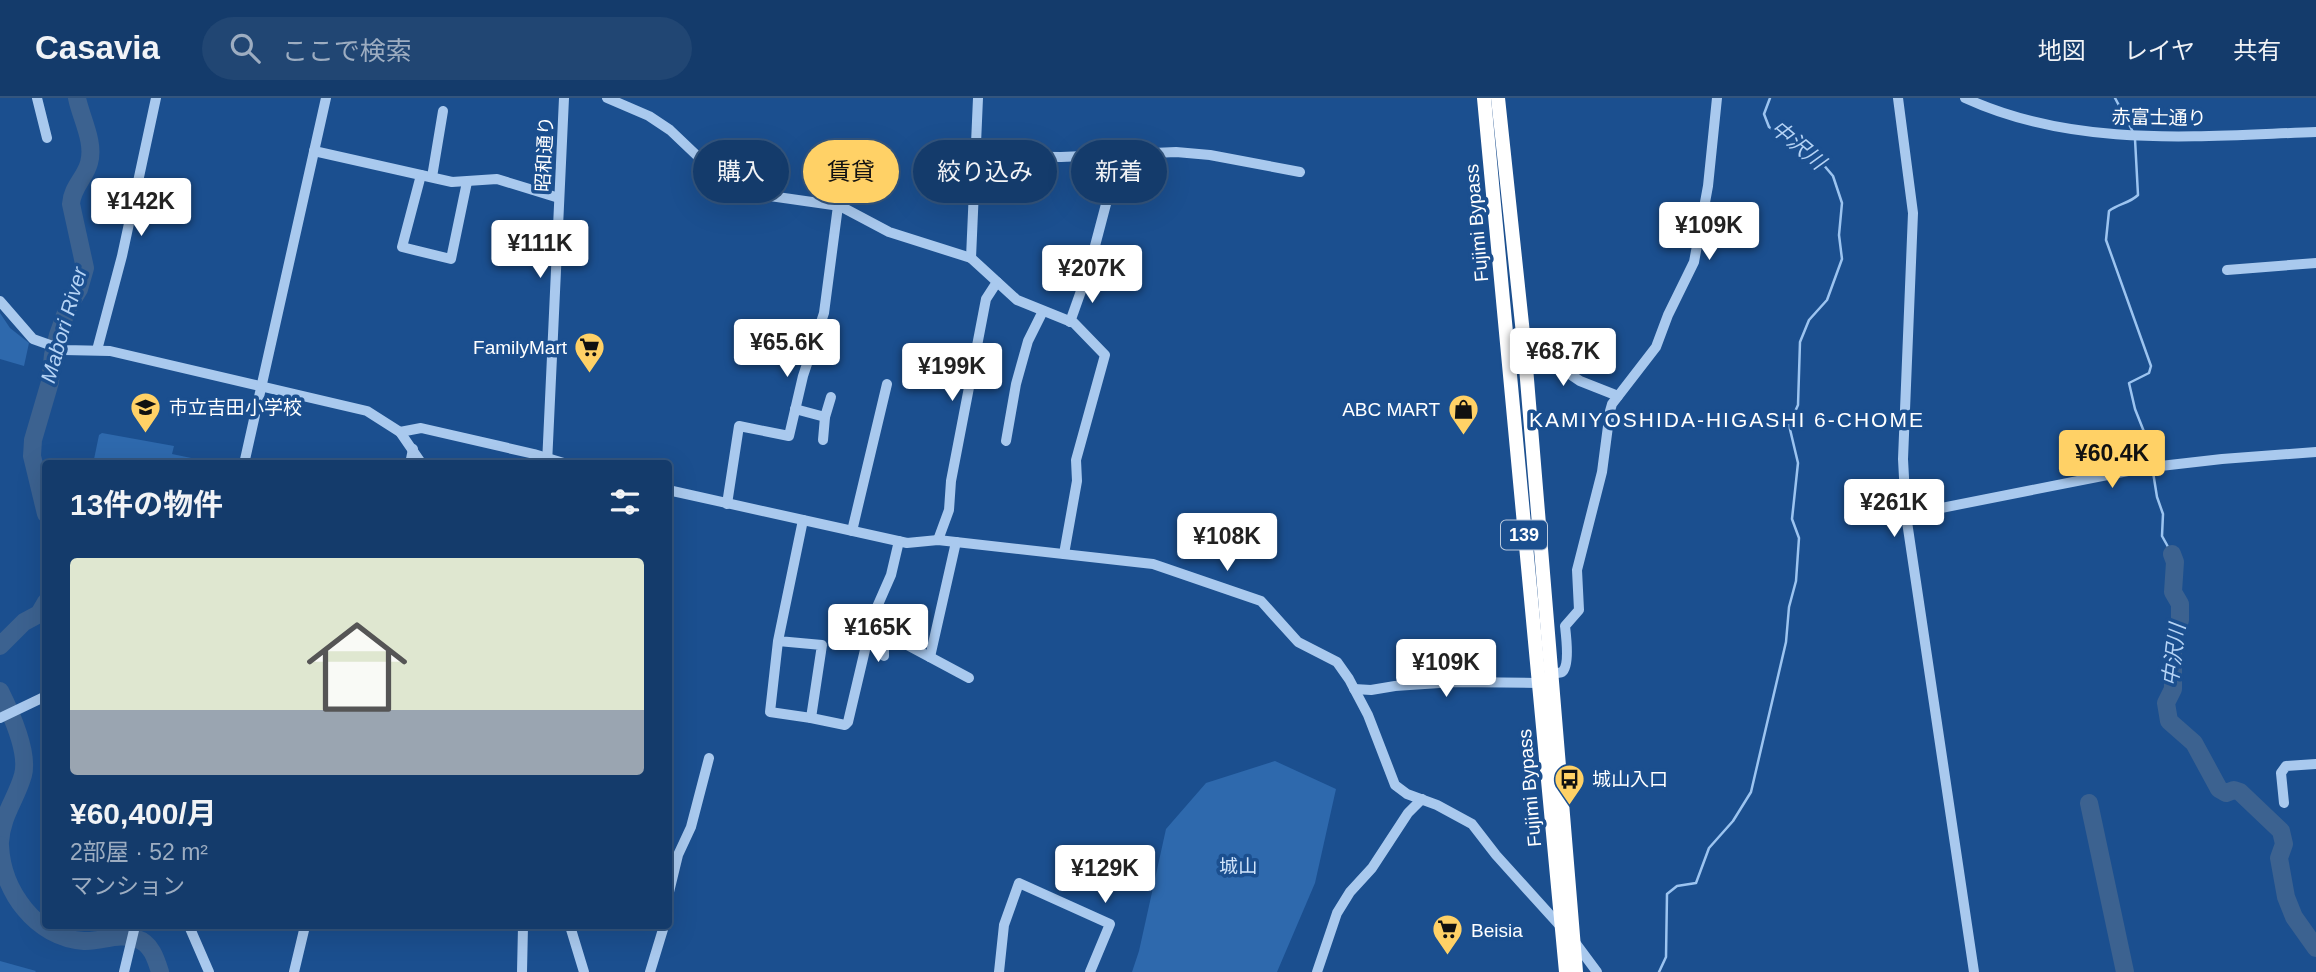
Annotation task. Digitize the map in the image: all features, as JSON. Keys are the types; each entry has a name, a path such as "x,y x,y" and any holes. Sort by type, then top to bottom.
{"highway":[{"name":"Fujimi Bypass","path":"1484,98 1566,972"},
{"name":"Fujimi Bypass","path":"1498,98 1524,344 1576,972"}],"street":[{"path":"37,98 47,138"},
{"path":"97,351 122,256 156,98"},
{"path":"245,460 326,98"},
{"name":"昭和通り","path":"547,460 564,98"},
{"path":"607,98 649,116 670,130 711,169 724,176 770,197 838,206 889,232 971,258 1017,300 1070,322 1088,336 1105,355 1076,460 1077,481 1064,554"},
{"path":"976,140 978,98"},
{"path":"1551,673 1565,670 1565,626 1580,610 1577,570 1602,472 1612,404 1657,347 1668,315 1693,262 1709,186 1717,98"},
{"path":"1898,98 1913,213 1903,459 1906,515 1974,972"},
{"name":"赤富士通り","path":"1965,98 1985,107 2055,126 2146,138 2316,132"},
{"path":"432,177 443,111"},
{"path":"314,151 432,177 467,182 497,180 559,198"},
{"path":"1167,152 1210,155 1300,172"},
{"path":"421,175 402,247 452,259 467,182"},
{"path":"971,258 973,203"},
{"path":"1091,261 1106,203"},
{"path":"727,504 739,426 789,436 803,376 824,313 838,206"},
{"path":"2227,270 2316,263"},
{"path":"1070,322 1086,277"},
{"path":"938,540 949,510 951,481 986,299 998,282"},
{"path":"0,301 33,339 64,350 110,351 367,411 400,432 420,460"},
{"path":"1006,441 1016,384 1028,341 1044,311"},
{"path":"1524,344 1580,381 1618,396"},
{"path":"852,531 887,384"},
{"path":"823,440 825,417 831,397"},
{"path":"795,409 825,417"},
{"path":"400,432 421,428 543,460"},
{"path":"411,460 413,449"},
{"path":"1906,515 2143,468 2316,452"},
{"path":"672,491 907,543 938,540 1153,564 1261,601 1298,642 1337,662 1368,715 1395,785 1407,794 1472,824 1496,855 1573,940 1597,972"},
{"path":"803,520 778,641 770,712 845,725 848,723 873,616 895,564 899,541"},
{"path":"930,657 956,542"},
{"path":"879,607 889,615 884,656"},
{"path":"885,633 969,678"},
{"path":"778,641 822,645 811,718"},
{"path":"1354,689 1371,690 1454,682 1538,683"},
{"path":"0,718 42,698"},
{"path":"672,880 678,855 691,827 709,758"},
{"path":"2284,803 2281,773 2286,766 2316,764"},
{"path":"1317,972 1337,913 1350,892 1372,868 1408,813 1422,800"},
{"path":"999,972 1004,925 1019,884 1110,924 1090,972"},
{"path":"124,972 134,929"},
{"path":"190,929 209,972"},
{"path":"294,972 304,929"},
{"path":"522,972 523,929"},
{"path":"571,929 584,972"},
{"path":"650,972 663,929"}],"green space":[{"path":"0,313 10,328 29,343 24,366 0,359"},
{"path":"102,433 174,446 172,454 201,460 94,460 99,435"},
{"name":"城山","path":"1275,761 1336,789 1315,883 1277,972 1132,972 1166,829 1206,783"},
{"path":"0,961 36,971 0,972"}],"waterway":[{"name":"Mabori River","path":"42,497 32,456 33,440 50,382 58,335 68,307 79,289 85,268 71,204 90,155 89,138 77,98"},
{"name":"中沢川","path":"1659,972 1666,957 1667,894 1677,886 1696,883 1709,848 1733,821 1751,792 1786,642 1789,607 1796,581 1799,538 1792,519 1798,463 1789,425 1798,405 1800,342 1809,320 1827,300 1842,259 1839,235 1842,203 1833,176 1822,163 1769,127 1764,114 1770,98"},
{"name":"中沢川","path":"2115,98 2133,132"},
{"name":"中沢川","path":"2135,139 2138,195 2109,211 2106,240 2151,366 2149,373 2129,383 2135,409 2156,462"},
{"name":"中沢川","path":"2153,472 2163,514 2162,536 2172,554"},
{"name":"中沢川","path":"2172,554 2175,562 2173,592 2180,604 2180,620 2173,644 2173,689 2166,703 2169,721 2194,743 2219,789 2226,793 2234,790 2240,792 2281,831 2284,844 2279,858 2286,897 2294,917 2316,948"},
{"name":"Mabori River","path":"0,646 42,609"},
{"name":"Mabori River","path":"0,691 18,732 24,766 20,784 3,823 0,842"},
{"name":"中沢川","path":"2089,803 2125,972"},
{"name":"Mabori River","path":"0,845 7,879 15,895 42,925"},
{"name":"Mabori River","path":"48,929 67,938 84,941 123,936 137,939 149,948 160,972"}],"place":[{"name":"FamilyMart","path":"590,374"},
{"name":"市立吉田小学校","path":"146,434"},
{"name":"ABC MART","path":"1463,436"},
{"name":"城山入口","path":"1569,806"},
{"name":"Beisia","path":"1448,957"}],"district":[{"name":"KAMIYOSHIDA-HIGASHI 6-CHOME","path":"1727,420"}]}
